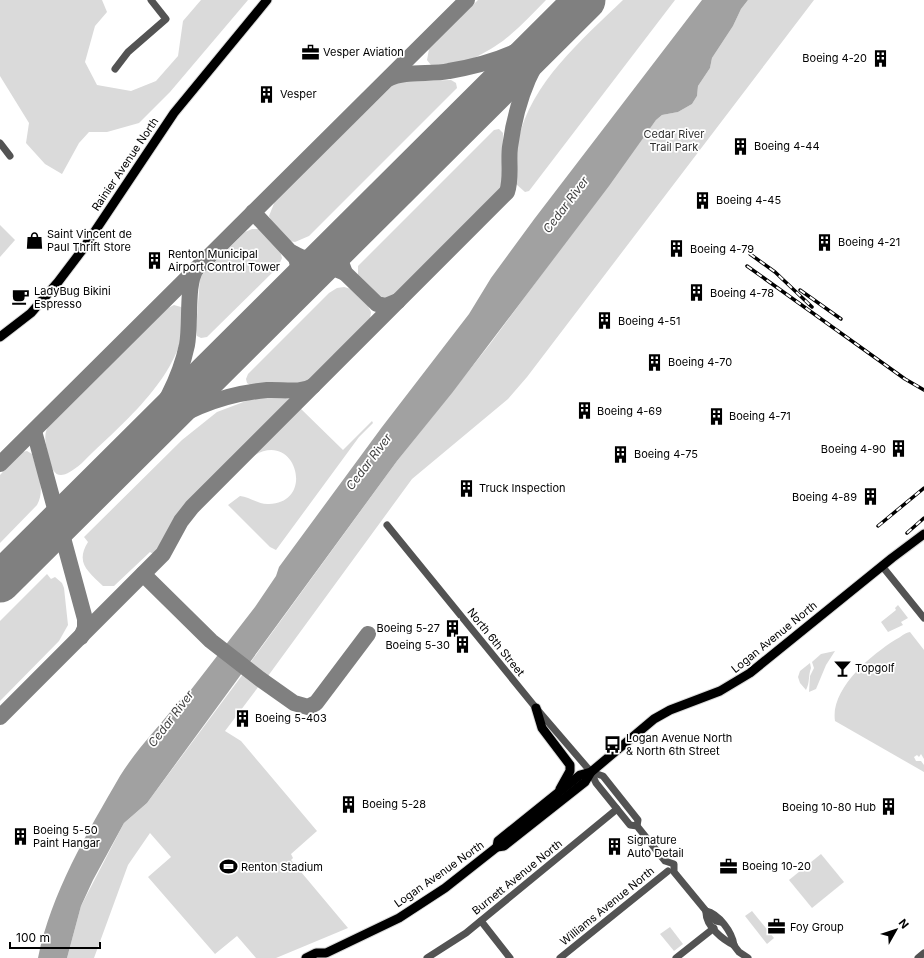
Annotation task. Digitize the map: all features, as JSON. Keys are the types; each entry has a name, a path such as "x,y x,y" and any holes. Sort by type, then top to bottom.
{"main road":[{"name":"Rainier Avenue North","path":"0,337 31,313 58,282 83,249 174,113 267,0"},
{"name":"Logan Avenue North","path":"306,958 316,953 324,956 423,903 497,847 504,846 585,782 591,772 654,719 670,710 720,691 742,678 924,534"},
{"path":"536,708 542,728 570,765 570,771 558,793"},
{"name":"Logan Avenue North","path":"497,847 498,841 580,775 591,772"}],"street":[{"path":"115,69 128,52 166,19 151,0"},
{"path":"0,143 10,156"},
{"name":"North 6th Street","path":"387,525 536,708 591,772 596,782 630,825 637,826 657,851 665,854 674,864 686,879 687,888"},
{"path":"882,566 924,618"},
{"name":"North 6th Street","path":"591,772 603,776 638,820 637,826"},
{"name":"Burnett Avenue North","path":"427,958 466,933 617,809"},
{"name":"North 6th Street","path":"657,851 656,857 679,885 687,888 706,911 714,913 733,937 734,945 739,955 748,958"},
{"name":"Williams Avenue North","path":"560,958 668,871"},
{"name":"North 6th Street","path":"706,911 706,919 724,941 734,945"},
{"path":"481,921 510,958"},
{"path":"676,958 714,928"},
{"path":"918,958 924,953"}],"green space":[{"path":"0,0 102,0 107,12 95,26 85,62 97,85 131,91 156,81 178,56 183,21 201,0 248,0 170,92 139,123 107,132 89,132 79,143 62,174 45,164 26,143 29,123 0,76"},
{"path":"478,0 546,0 509,36 484,53 453,66 444,68 433,67 427,60 429,49"},
{"path":"623,0 675,0 529,191 525,192 516,184 517,150 518,141 525,120 534,100 560,63"},
{"name":"Cedar River Trail Park","path":"748,0 814,0 527,377 508,399 412,479 268,676 250,663 397,461 490,344 656,120 662,115 678,112 692,104 697,96 698,86 710,68 712,58 733,26 741,9"},
{"path":"451,80 456,83 457,88 309,236 295,242 289,241 272,223 269,216 275,201 396,82"},
{"path":"499,129 503,133 502,190 499,197 397,297 390,302 377,299 358,278 358,266 494,130"},
{"path":"0,225 15,240 0,257"},
{"path":"252,229 259,229 264,232 279,247 282,258 278,267 207,337 201,338 197,336 196,330 200,277 245,232"},
{"path":"344,287 351,289 368,306 371,312 369,325 319,376 312,382 302,385 253,387 247,383 246,379 248,374 329,293 337,288"},
{"path":"174,305 181,307 185,312 182,335 175,356 163,377 133,414 82,463 64,475 56,473 50,463 46,444 45,437 48,427 168,308"},
{"path":"284,397 289,400 287,406 193,498 155,555 150,552 114,586 103,586 92,576 83,561 84,549 88,542 84,537 182,440 217,412 254,398"},
{"path":"299,407 343,450 372,421 373,423 359,437 276,550 270,547 228,505 240,496 269,504 284,500 293,492 296,481 295,469 289,458 280,452 267,450 252,457 251,455"},
{"path":"27,451 32,454 40,480 40,499 37,505 0,543 0,475 22,452"},
{"path":"47,574 51,579 55,577 62,583 64,588 68,625 59,641 0,701 0,621"},
{"path":"898,605 908,618 901,622 903,625 888,632 881,622 896,610 895,608"},
{"path":"910,632 924,650 924,759 921,754 919,757 917,755 914,757 916,761 921,761 924,765 924,772 835,721 835,709 839,697 845,685 854,674 885,646"},
{"path":"835,651 826,665 816,689 809,692 810,676 814,668 812,662 821,654"},
{"path":"810,663 811,668 806,690 800,683 798,677 800,671"},
{"name":"Renton Stadium","path":"243,674 259,686 225,731 241,741 317,831 291,854 293,858 291,860 348,928 276,958 256,958 237,936 215,954 148,877 171,857 150,833 128,865 94,958 67,958 81,906 124,823 147,803"},
{"path":"821,854 844,882 812,908 789,880"},
{"path":"752,911 774,938 767,944 745,916"},
{"path":"670,927 683,944 674,951 660,934"}],"water":[{"name":"Cedar River","path":"702,0 748,0 741,9 733,26 712,58 710,68 698,86 697,96 692,104 678,112 662,115 656,120 609,186 452,393 397,461 147,803 124,823 93,880 81,906 67,958 38,958 44,934 61,887 83,841 126,766 180,700 190,691 255,607 276,576 279,567 382,427 469,314 491,278 535,218"}],"pier":[{"path":"225,643 252,664 244,675 216,654"}],"taxiway":[{"path":"0,464 467,0"},
{"path":"0,717 163,554 181,521 192,507 507,192 509,181 510,147 517,111 522,95 535,64 565,20"},
{"path":"388,79 402,75 449,71 493,61 524,48 554,27"},
{"path":"253,212 296,258 298,272 294,285 289,294"},
{"path":"345,239 339,257 345,273 377,304 386,306 398,301"},
{"path":"293,253 303,258 317,258 332,251"},
{"path":"136,446 168,398 179,372 187,345 191,284 196,269"},
{"path":"308,275 322,269 335,269 345,273"},
{"path":"149,436 176,418 220,399 267,390 297,391 313,386"},
{"path":"34,431 85,619 85,628 81,637"},
{"path":"143,574 211,641 294,703 308,707 316,703 368,634"}],"runway":[{"path":"0,582 585,0"}],"railway":[{"path":"750,254 775,272 812,307"},
{"path":"747,266 905,379 924,390"},
{"path":"800,290 841,319"},
{"path":"878,526 924,488"},
{"path":"907,533 924,518"}],"place":[{"name":"Vesper Aviation","path":"310,52"},
{"name":"Boeing 4-20","path":"880,58"},
{"name":"Vesper","path":"267,94"},
{"name":"Boeing 4-44","path":"741,146"},
{"name":"Boeing 4-45","path":"703,200"},
{"name":"Saint Vincent de Paul Thrift Store","path":"34,240"},
{"name":"Boeing 4-21","path":"825,242"},
{"name":"Boeing 4-79","path":"677,249"},
{"name":"Renton Municipal Airport Control Tower","path":"155,260"},
{"name":"Boeing 4-78","path":"697,293"},
{"name":"LadyBug Bikini Espresso","path":"21,297"},
{"name":"Boeing 4-51","path":"605,321"},
{"name":"Boeing 4-70","path":"655,362"},
{"name":"Boeing 4-69","path":"584,411"},
{"name":"Boeing 4-71","path":"716,416"},
{"name":"Boeing 4-90","path":"899,449"},
{"name":"Boeing 4-75","path":"621,454"},
{"name":"Truck Inspection","path":"466,488"},
{"name":"Boeing 4-89","path":"870,497"},
{"name":"Boeing 5-27","path":"453,628"},
{"name":"Boeing 5-30","path":"463,645"},
{"name":"Topgolf","path":"842,668"},
{"name":"Boeing 5-403","path":"242,718"},
{"name":"Logan Avenue North & North 6th Street","path":"613,744"},
{"name":"Boeing 5-28","path":"349,804"},
{"name":"Boeing 10-80 Hub","path":"889,807"},
{"name":"Boeing 5-50 Paint Hangar","path":"20,836"},
{"name":"Signature Auto Detail","path":"614,846"},
{"name":"Boeing 10-20","path":"729,866"},
{"name":"Renton Stadium","path":"228,867"},
{"name":"Foy Group","path":"777,927"}]}
